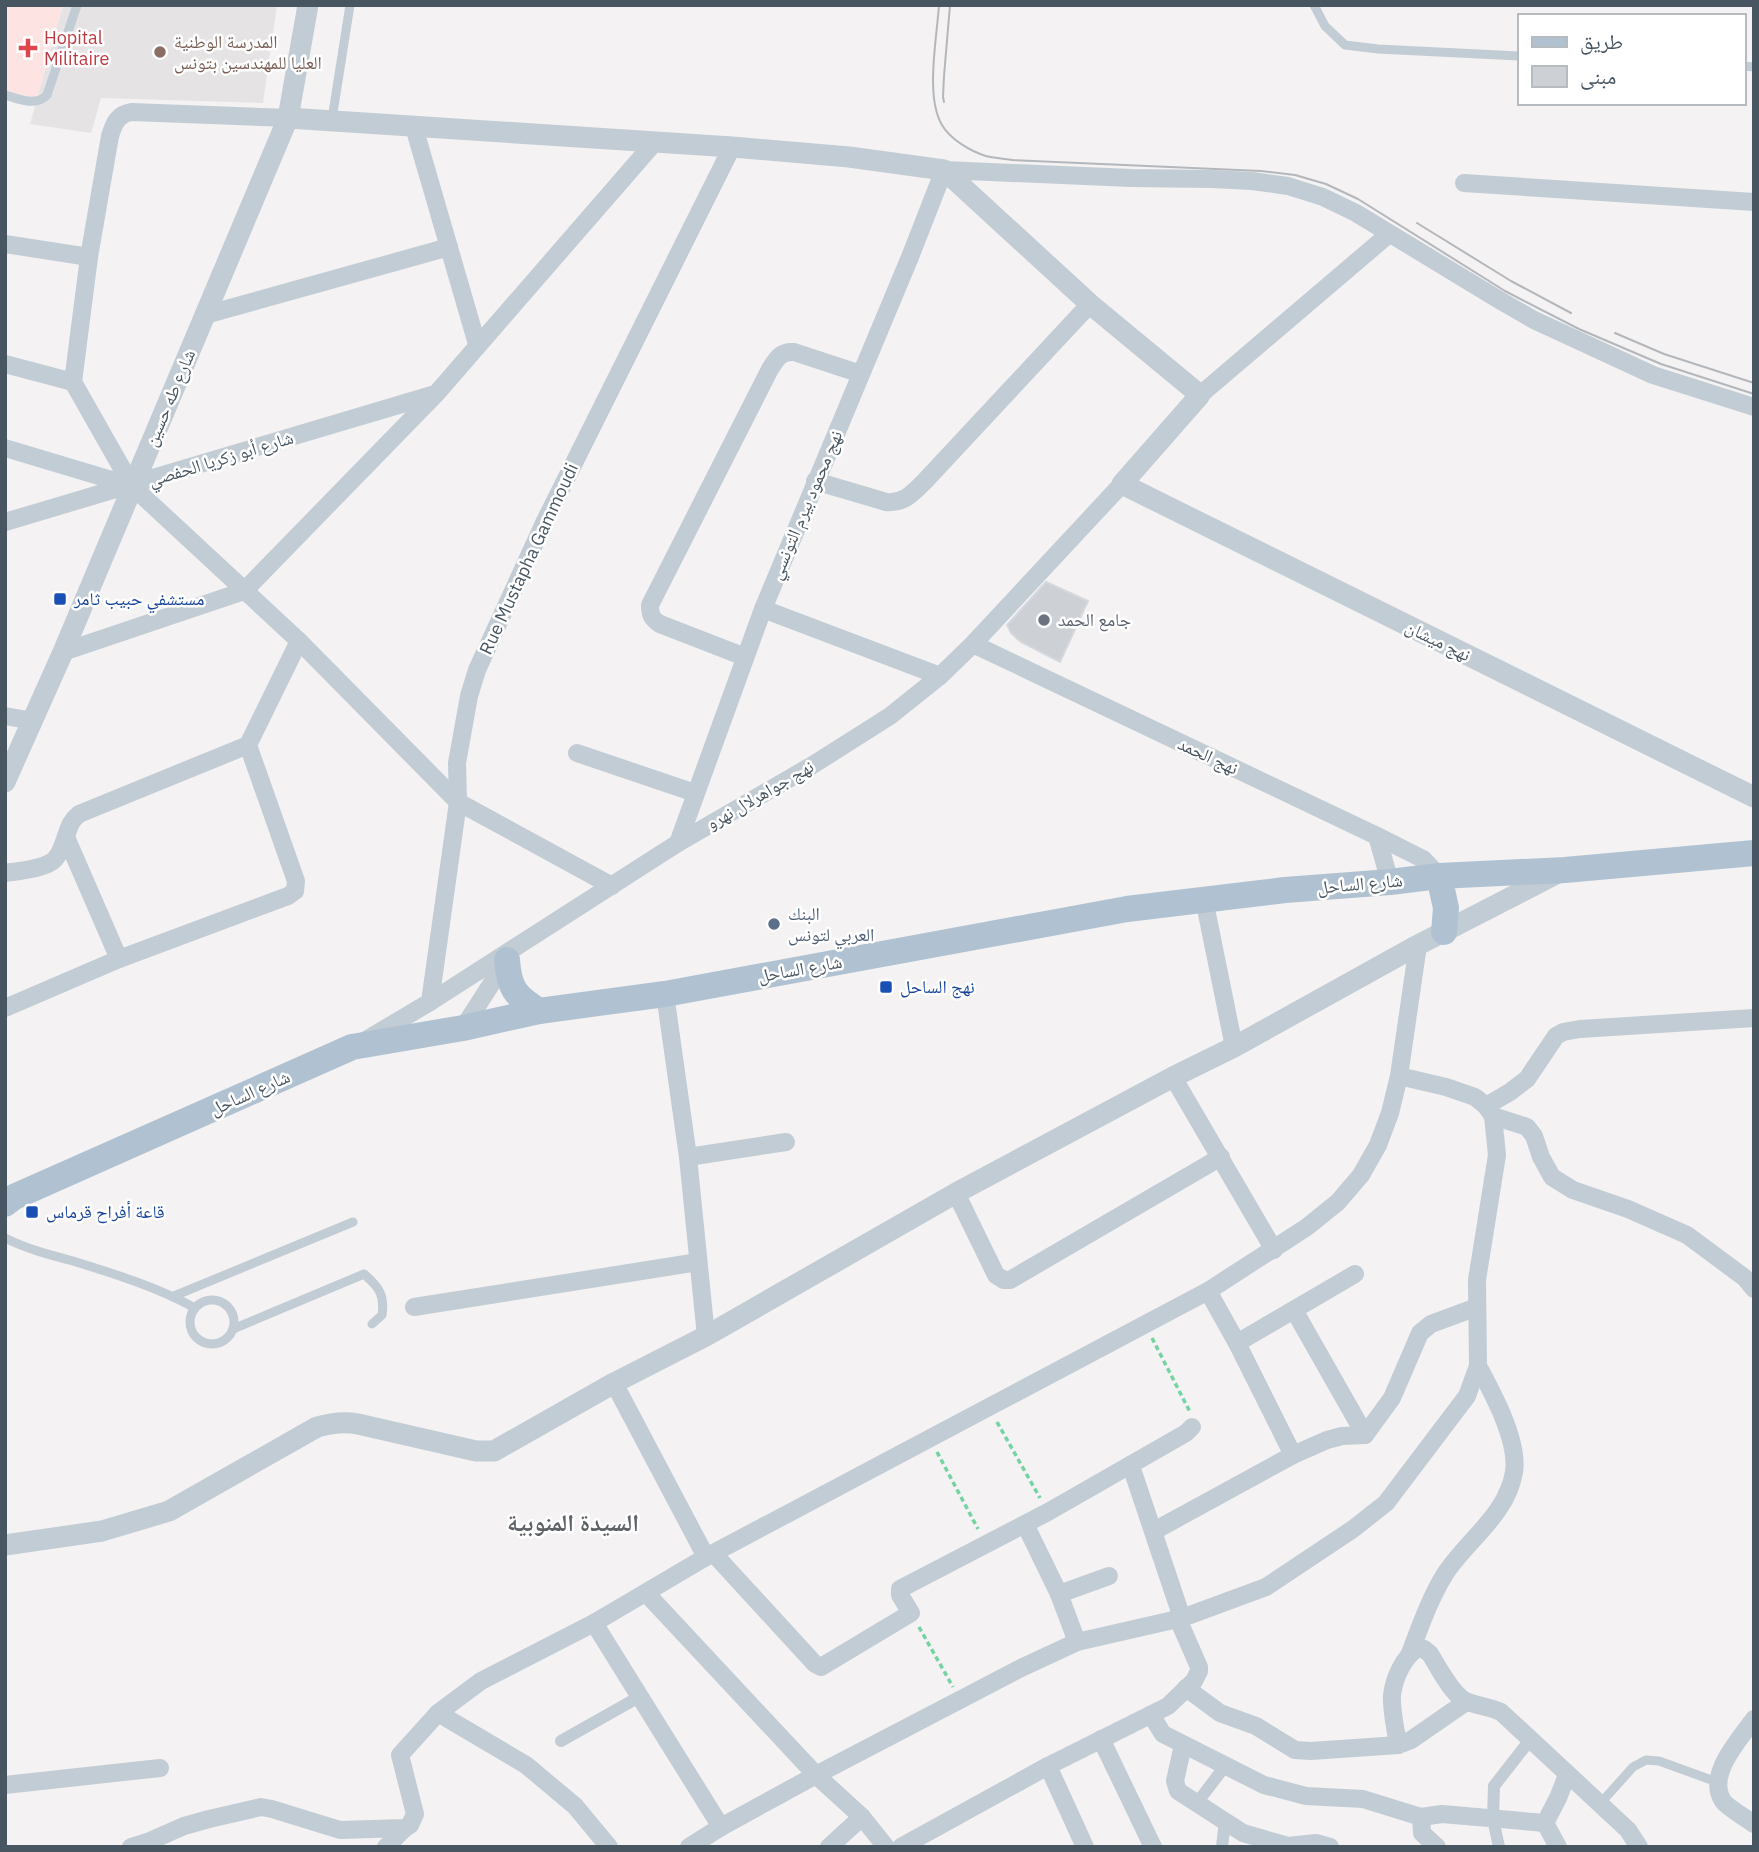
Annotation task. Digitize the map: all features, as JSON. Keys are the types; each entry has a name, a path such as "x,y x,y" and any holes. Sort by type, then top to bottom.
{"main road":[{"name":"شارع الساحل","path":"5,1203 352,1048 540,1012 664,994 1127,909 1285,890 1439,876 1565,870 1754,853"},
{"path":"1439,876 1446,908 1444,932"},
{"path":"512,953 509,977 514,989 521,1000 540,1012"}],"street":[{"name":"شارع طه حسين","path":"5,782 63,652 288,118 308,5"},
{"path":"612,886 458,802 299,641 132,486 73,382 89,257 110,136 118,118 125,113 288,118 732,147 944,170 1212,179 1288,186 1323,197 1356,214 1534,320 1653,375 1754,407"},
{"path":"414,127 477,344"},
{"path":"63,652 244,591 436,394 654,143"},
{"name":"Rue Mustapha Gammoudi","path":"430,1002 458,802 457,763 469,696 477,670 544,523 732,147"},
{"path":"944,170 1090,304 1200,395"},
{"name":"نهج محمود بيرم التونسي","path":"678,843 763,609 944,170"},
{"path":"1464,183 1754,202"},
{"path":"1122,484 1200,395 1389,234"},
{"path":"5,244 89,257"},
{"path":"205,315 449,247"},
{"path":"816,481 886,502 904,500 924,482 1090,304"},
{"path":"745,657 660,624 653,619 650,605 778,356 794,352 861,374"},
{"path":"5,364 73,382"},
{"name":"شارع أبو زكريا الحفصي","path":"5,523 436,394"},
{"path":"5,448 132,486"},
{"name":"نهج جواهرلال نهرو","path":"352,1048 512,953 678,843 811,766 916,697 973,644 1122,484"},
{"name":"نهج ميشان","path":"1122,484 1754,797"},
{"path":"763,609 940,676"},
{"path":"5,873 49,863 59,853 69,825 79,814 248,745 299,641"},
{"name":"نهج الحمد","path":"973,644 1377,836 1423,859 1439,876"},
{"path":"5,716 33,721"},
{"path":"5,1008 119,959 288,896 295,891 296,881 248,745"},
{"path":"577,753 695,793"},
{"path":"1377,836 1390,882"},
{"path":"66,837 119,959"},
{"path":"5,1545 102,1531 169,1511 317,1427 335,1422 358,1424 476,1451 494,1451 614,1383 706,1336 956,1193 1234,1047 1418,945 1565,870"},
{"path":"1204,899 1234,1047"},
{"path":"386,1847 410,1825 415,1814 400,1755 438,1713 481,1681 594,1623 710,1555 1208,1291 1274,1250 1338,1202 1361,1175 1378,1145 1390,1113 1399,1076 1418,945"},
{"path":"463,1028 512,953"},
{"path":"664,994 688,1157 706,1336"},
{"path":"1489,1111 1527,1079 1556,1036 1563,1032 1754,1018"},
{"path":"1399,1076 1461,1091 1475,1097 1489,1111 1527,1127 1534,1136 1552,1177 1573,1190 1628,1209 1687,1235 1745,1278 1754,1289"},
{"path":"1173,1077 1274,1250"},
{"path":"689,1847 720,1827 816,1775 1021,1668 1077,1642 1180,1618 1266,1587 1353,1529 1386,1503 1467,1396 1478,1366 1477,1280 1497,1155 1489,1111"},
{"path":"688,1157 786,1142"},
{"path":"956,1193 996,1275 1010,1280 1221,1157"},
{"path":"414,1307 698,1262"},
{"path":"1237,1343 1355,1274"},
{"path":"1208,1291 1293,1455"},
{"path":"1365,1435 1392,1398 1420,1333 1431,1324 1477,1307"},
{"path":"1294,1310 1365,1435"},
{"path":"1398,1745 1392,1696 1404,1662 1445,1574 1486,1528 1507,1494 1514,1471 1513,1452 1505,1422 1478,1366"},
{"path":"614,1383 710,1555 818,1666 824,1665 911,1613 900,1595 900,1589 1131,1466 1192,1427"},
{"path":"1154,1531 1293,1455 1327,1440 1365,1435"},
{"path":"901,1847 1048,1766 1168,1706 1197,1676 1199,1667 1180,1618 1131,1466"},
{"path":"1025,1524 1059,1594 1077,1642"},
{"path":"1059,1594 1110,1576"},
{"path":"646,1593 816,1775 862,1817 886,1847"},
{"path":"594,1623 720,1827"},
{"path":"1410,1653 1418,1648 1424,1649 1457,1696 1466,1702 1501,1712 1628,1830 1639,1847"},
{"path":"1186,1688 1220,1713 1256,1726 1295,1750 1311,1751 1398,1745 1411,1741 1466,1702"},
{"path":"561,1741 639,1697"},
{"path":"438,1713 526,1765 575,1806 609,1847"},
{"path":"1151,1715 1163,1734 1264,1785 1306,1796 1363,1800 1421,1817 1442,1814 1545,1823"},
{"path":"1754,1719 1724,1763 1717,1782 1723,1801 1754,1824"},
{"path":"1101,1739 1153,1847"},
{"path":"1499,1847 1493,1819 1494,1786 1530,1740"},
{"path":"1184,1745 1175,1781 1178,1791 1243,1833 1288,1846 1316,1843 1330,1847"},
{"path":"1048,1766 1078,1844"},
{"path":"1197,1803 1225,1766"},
{"path":"5,1785 160,1768"},
{"path":"1545,1823 1559,1798 1567,1775"},
{"path":"131,1847 150,1842 184,1826 261,1807 340,1830 405,1828"},
{"path":"828,1847 862,1817"},
{"path":"1421,1817 1422,1833 1437,1847"},
{"path":"1222,1847 1225,1821"},
{"path":"1545,1823 1558,1847"}],"lane":[{"path":"5,95 38,102 47,96 77,5"},
{"path":"332,121 350,5"},
{"path":"1314,5 1325,26 1345,45 1518,55"},
{"path":"174,1296 353,1222"},
{"path":"5,1238 174,1296 195,1308"},
{"path":"233,1329 364,1274 374,1283 384,1301 382,1315 372,1324"},
{"path":"208,1301 223,1303 229,1307 234,1321 229,1336 224,1341 209,1344 202,1341 196,1336 191,1322 195,1308 208,1301"},
{"path":"1599,1805 1633,1767 1646,1760 1660,1761 1717,1782"}],"path":[{"path":"1145,1325 1192,1417 1192,1427"},
{"path":"988,1406 1048,1511"},
{"path":"930,1438 985,1543"},
{"path":"911,1613 960,1700"}],"shaded area":[{"name":"Hopital Militaire","path":"5,5 63,5 37,99 5,91"},
{"name":"المدرسة الوطنية العليا للمهندسين بتونس","path":"63,5 277,5 263,103 101,98 91,133 30,124"}],"building":[{"name":"جامع الحمد","path":"1046,582 1088,601 1060,662 1021,642 1007,625"}],"tram line":[{"path":"939,5 933,66 937,113 950,135 974,151 989,157 1013,160 1261,171 1295,175 1326,184 1358,199 1505,291 1579,329 1661,364 1754,394"},
{"path":"944,102 950,5"},
{"path":"1417,223 1511,281 1571,313"},
{"path":"1615,333 1664,354 1754,383"}],"place":[{"name":"Hopital Militaire","path":"28,48"},
{"name":"المدرسة الوطنية العليا للمهندسين بتونس","path":"160,52"},
{"name":"مستشفي حبيب ثامر","path":"60,599"},
{"name":"جامع الحمد","path":"1044,620"},
{"name":"البنك العربي لتونس","path":"774,924"},
{"name":"نهج الساحل","path":"886,987"},
{"name":"قاعة أفراح قرماس","path":"32,1212"}],"district":[{"name":"السيدة المنوبية","path":"573,1523"}]}
